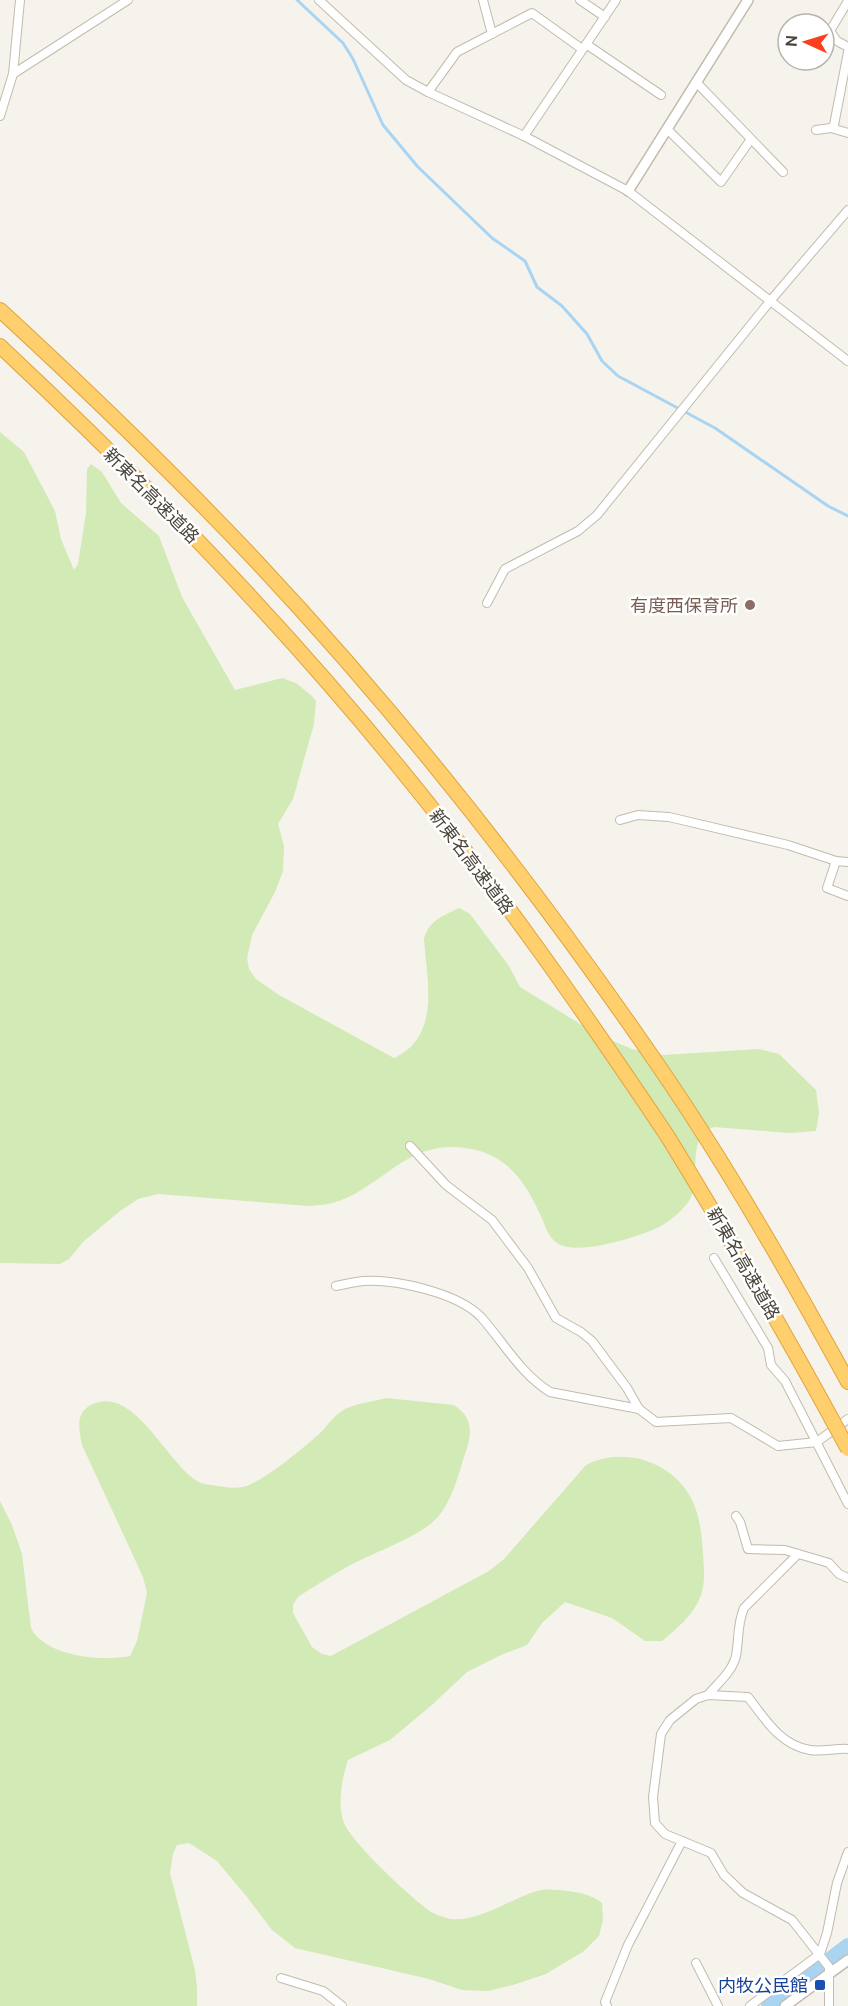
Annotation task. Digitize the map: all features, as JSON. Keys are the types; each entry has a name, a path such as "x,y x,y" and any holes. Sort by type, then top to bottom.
{"highway":[{"name":"新東名高速道路","path":"0,310 177,479 258,564 339,653 506,855 661,1069 766,1238 848,1382"},
{"name":"新東名高速道路","path":"0,346 168,510 311,663 399,766 480,871 554,972 668,1137 791,1344 848,1449"}],"street":[{"path":"0,116 13,74 20,0"},
{"path":"13,74 128,0"},
{"path":"319,0 406,80 524,136 628,191 848,361"},
{"path":"483,0 492,34"},
{"path":"580,0 604,17"},
{"path":"524,136 616,0"},
{"path":"628,191 748,0"},
{"path":"831,128 834,125 848,49 837,41 830,31 848,1"},
{"path":"428,92 457,52 532,13 661,95"},
{"path":"696,82 783,172"},
{"path":"816,130 831,128 848,133"},
{"path":"667,129 721,182 751,139"},
{"path":"487,603 505,569 579,531 597,515 771,300 848,210"},
{"path":"620,820 638,815 669,817 788,845 836,861 848,862"},
{"path":"836,861 827,888 848,896"},
{"path":"410,1146 446,1185 492,1220 528,1268 556,1318 582,1332 592,1341 627,1388 639,1409 656,1422 731,1418 778,1446 817,1442 848,1419"},
{"path":"714,1258 768,1348 771,1365 785,1382 848,1504"},
{"path":"336,1286 363,1281 391,1282 434,1292 467,1305 480,1316 537,1384 550,1392 639,1409"},
{"path":"736,1516 748,1550 769,1549 798,1554 829,1563 839,1574 848,1578"},
{"path":"708,1695 725,1676 735,1658 740,1618 744,1608 798,1554"},
{"path":"829,2006 829,1970 821,1956 792,1920 743,1893 724,1875 711,1853 665,1834 655,1823 652,1797 661,1734 670,1720 696,1699 708,1695 748,1697 779,1736 792,1745 812,1751 848,1749"},
{"path":"607,2006 605,2002 628,1945 682,1841"},
{"path":"750,2006 821,1956 848,1852"},
{"path":"785,2006 829,1970 848,1960"},
{"path":"696,1963 718,2006"},
{"path":"281,1978 323,1991 342,2006"}],"green space":[{"path":"0,432 24,452 55,511 61,539 74,570 78,564 86,513 87,469 91,464 102,472 121,503 159,536 182,597 235,690 282,678 296,683 316,701 314,724 293,799 278,824 284,846 283,871 275,892 252,935 247,958 249,969 256,979 279,995 394,1058 409,1048 419,1036 425,1022 428,1006 424,939 426,933 437,919 459,908 470,914 509,966 520,987 598,1035 632,1049 663,1055 759,1049 779,1054 816,1090 819,1113 816,1131 789,1133 714,1127 704,1131 697,1147 694,1189 686,1206 672,1219 655,1229 603,1245 577,1248 557,1243 549,1234 526,1188 508,1167 485,1153 454,1147 436,1148 419,1153 363,1189 326,1204 309,1206 158,1194 138,1199 120,1211 83,1242 69,1259 60,1264 0,1263"},
{"path":"386,1398 454,1405 465,1415 470,1427 467,1447 448,1503 430,1525 345,1568 298,1597 293,1605 293,1613 312,1647 322,1654 331,1656 489,1571 504,1559 586,1465 600,1459 631,1457 660,1467 673,1475 684,1487 695,1506 702,1541 703,1589 692,1612 662,1641 645,1641 612,1618 565,1602 542,1623 527,1645 467,1672 390,1740 348,1760 344,1775 341,1808 344,1823 349,1832 384,1871 433,1913 451,1919 462,1919 483,1914 537,1891 549,1889 568,1891 586,1895 602,1903 603,1920 599,1936 584,1951 546,1974 488,1991 462,1990 429,1979 295,1948 272,1930 217,1861 189,1843 177,1845 170,1873 195,1970 197,2006 0,2006 0,1501 12,1525 22,1554 31,1628 38,1637 48,1645 75,1655 105,1658 130,1656 137,1641 147,1593 143,1577 82,1445 79,1422 86,1408 107,1401 122,1405 136,1415 187,1473 199,1482 236,1488 245,1487 276,1469 347,1408"}],"waterway":[{"path":"297,0 343,43 353,59 383,125 418,167 492,238 525,261 537,287 562,306 587,334 602,361 618,376 715,428 828,506 848,516"},
{"path":"769,2006 848,1946"}],"place":[{"name":"有度西保育所","path":"750,605"},
{"name":"内牧公民館","path":"820,1985"}]}
